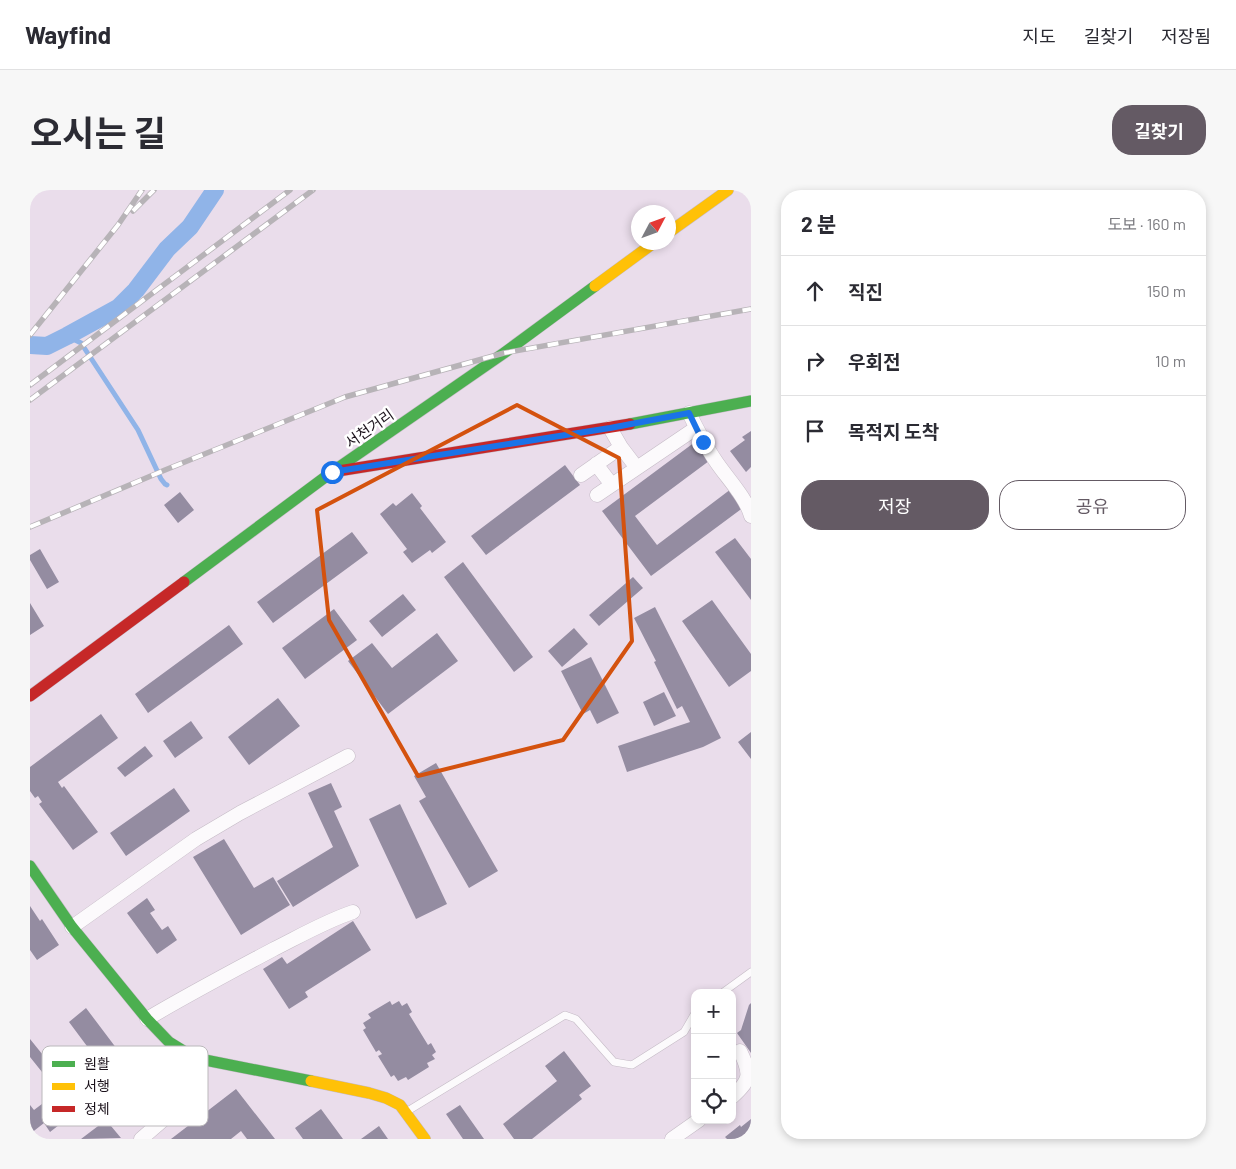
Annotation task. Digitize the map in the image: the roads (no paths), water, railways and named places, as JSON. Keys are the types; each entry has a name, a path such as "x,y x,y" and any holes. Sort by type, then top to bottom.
{"street":[{"path":"676,227 728,190"},
{"name":"서천거리","path":"30,696 332,472 504,353 644,250"},
{"path":"332,472 610,428 751,401"},
{"path":"689,413 703,442 744,502 751,516"},
{"path":"610,428 621,447 637,468"},
{"path":"597,495 696,428"},
{"path":"581,475 621,447"},
{"path":"596,464 612,485"},
{"path":"72,927 196,839 240,813 348,756"},
{"path":"30,866 72,927 147,1019 169,1042 176,1046"},
{"path":"147,1019 276,948 334,919 354,912"},
{"path":"736,1094 745,1087 751,1077 750,1066 740,1051"},
{"path":"208,1060 271,1072 386,1098 400,1105 425,1139"},
{"path":"672,1139 693,1124"},
{"path":"141,1139 156,1126"}],"lane":[{"path":"728,989 751,972"},
{"path":"406,1112 565,1015 576,1019 614,1062 632,1065 684,1032 691,1020"}],"waterway":[{"path":"30,345 47,346 118,308 136,290 167,249 190,227 215,190"},
{"path":"67,336 81,343 138,430 161,479 167,485"}],"railway":[{"path":"30,335 118,225 142,190"},
{"path":"133,211 154,190"},
{"path":"30,385 290,190"},
{"path":"30,400 313,190"},
{"path":"30,527 345,397 504,353 751,309"}]}
